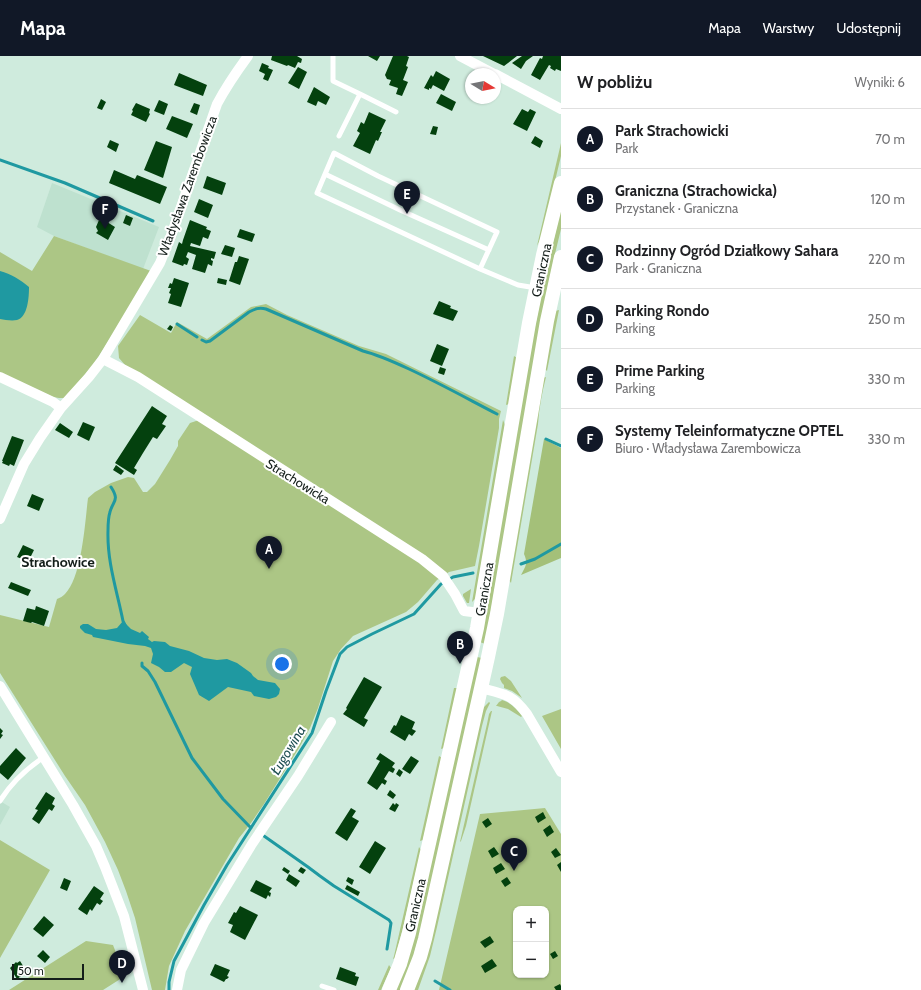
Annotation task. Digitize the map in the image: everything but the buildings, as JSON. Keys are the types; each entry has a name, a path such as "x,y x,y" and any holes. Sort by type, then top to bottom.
{"main road":[{"name":"Graniczna","path":"389,990 400,964 410,933 480,614 529,322 543,255 561,183"},
{"name":"Graniczna","path":"407,990 420,957 425,939 497,614 547,321 561,257"}],"street":[{"name":"Władysława Zarembowicza","path":"0,519 24,464 40,438 61,408 103,359 160,263 217,104 248,56"},
{"path":"460,56 483,68"},
{"path":"501,77 561,109"},
{"name":"Strachowicka","path":"103,359 138,377 422,559 443,576 464,611 480,614"},
{"path":"0,377 54,402 61,408"},
{"path":"0,686 73,805 96,846 124,916 143,990"},
{"path":"481,688 509,696 521,705 561,772"},
{"path":"178,990 181,970 204,923 227,883 298,776 331,722"}],"lane":[{"path":"332,56 333,81 396,112"},
{"path":"339,136 360,94"},
{"path":"480,269 497,232 378,176 334,153 317,193 480,269 518,285 536,288"},
{"path":"325,174 489,250"},
{"path":"0,801 19,777 44,757"},
{"path":"322,986 334,990"}],"shaded area":[{"path":"52,183 159,227 143,269 54,236 37,227"},
{"path":"0,801 10,807 0,825"}],"green space":[{"path":"561,143 561,156 542,235 537,246"},
{"path":"561,208 561,229 554,258 485,644 480,642 529,357 543,286"},
{"path":"54,236 151,271 93,365 65,398 53,397 0,373 0,252 32,271"},
{"path":"266,304 287,315 359,346 386,354 501,411 499,428 475,566 449,572 437,580 418,602 406,612 353,636 341,649 333,661 318,708 310,728 299,748 264,804 239,838 185,931 169,966 165,990 152,990 135,918 118,870 105,842 85,805 0,673 0,615 49,627 57,599 65,594 71,586 79,562 88,498 95,492 111,483 128,477 134,478 143,492 147,492 155,484 170,460 178,446 178,441 190,423 199,420 125,365 119,358 118,346 140,315 171,333 177,322 207,339 251,307"},
{"path":"559,310 547,371 544,368 555,311"},
{"path":"514,356 517,358 509,404 506,405"},
{"path":"546,377 511,583 509,580 543,378"},
{"path":"503,420 505,425 476,598 472,602"},
{"path":"544,439 561,448 561,558 521,575 526,564 524,554"},
{"path":"471,589 469,603 467,603 463,594"},
{"path":"477,657 482,658 420,933 412,961 400,990 394,990"},
{"path":"505,676 511,681 522,698 512,691 504,688 504,685 500,679 501,677"},
{"path":"454,688 458,688 444,748 441,749"},
{"path":"502,700 513,706 522,716 521,717 508,709 496,706"},
{"path":"489,702 490,703 482,726 430,956 418,990 414,990 482,711"},
{"path":"561,709 561,749 542,716"},
{"path":"491,711 466,826 460,842 489,714"},
{"path":"439,756 442,758 423,840 420,841"},
{"path":"545,808 561,834 561,990 439,990 480,814"},
{"path":"0,840 50,870 0,958"},
{"path":"419,847 421,850 403,928 395,958 393,959 394,956"},
{"path":"86,941 113,945 125,976 103,990 9,990"},
{"path":"389,965 391,968 381,990 378,990"}],"water":[{"path":"0,271 16,278 29,287 26,311 21,318 17,320 0,319"},
{"path":"123,621 131,629 140,633 142,631 152,642 165,642 170,646 189,651 204,658 217,660 227,659 237,663 258,680 275,683 280,689 279,694 276,697 269,699 254,696 251,692 228,687 209,701 199,695 190,674 192,667 184,663 171,672 165,672 151,663 153,654 151,648 93,637 92,635 85,633 80,628 83,624 88,624 96,629 106,630 117,628"}],"waterway":[{"path":"0,160 65,183 153,221"},
{"path":"202,340 206,342 210,341 249,312 255,309 264,308 363,351 398,364 497,414"},
{"path":"177,324 197,337"},
{"path":"546,439 561,446"},
{"path":"111,487 115,495 115,500 108,519 109,554 115,588 125,625"},
{"name":"Ługowina","path":"521,564 535,559 561,544"},
{"name":"Ługowina","path":"169,990 169,982 174,961 204,905 227,865 312,733 340,654 347,647 414,614 441,584 453,577 473,573"},
{"path":"142,663 142,666 148,671 155,682 192,758 223,799 251,828"},
{"path":"264,836 334,886 389,920 391,923 387,949"},
{"path":"435,981 450,990"}],"place":[{"name":"Prime Parking","path":"407,214"},
{"name":"Systemy Teleinformatyczne OPTEL","path":"105,229"},
{"name":"Park Strachowicki","path":"269,569"},
{"name":"Graniczna (Strachowicka)","path":"460,664"},
{"name":"Rodzinny Ogród Działkowy Sahara","path":"514,871"},
{"name":"Parking Rondo","path":"122,983"}],"district":[{"name":"Strachowice","path":"58,562"}]}
